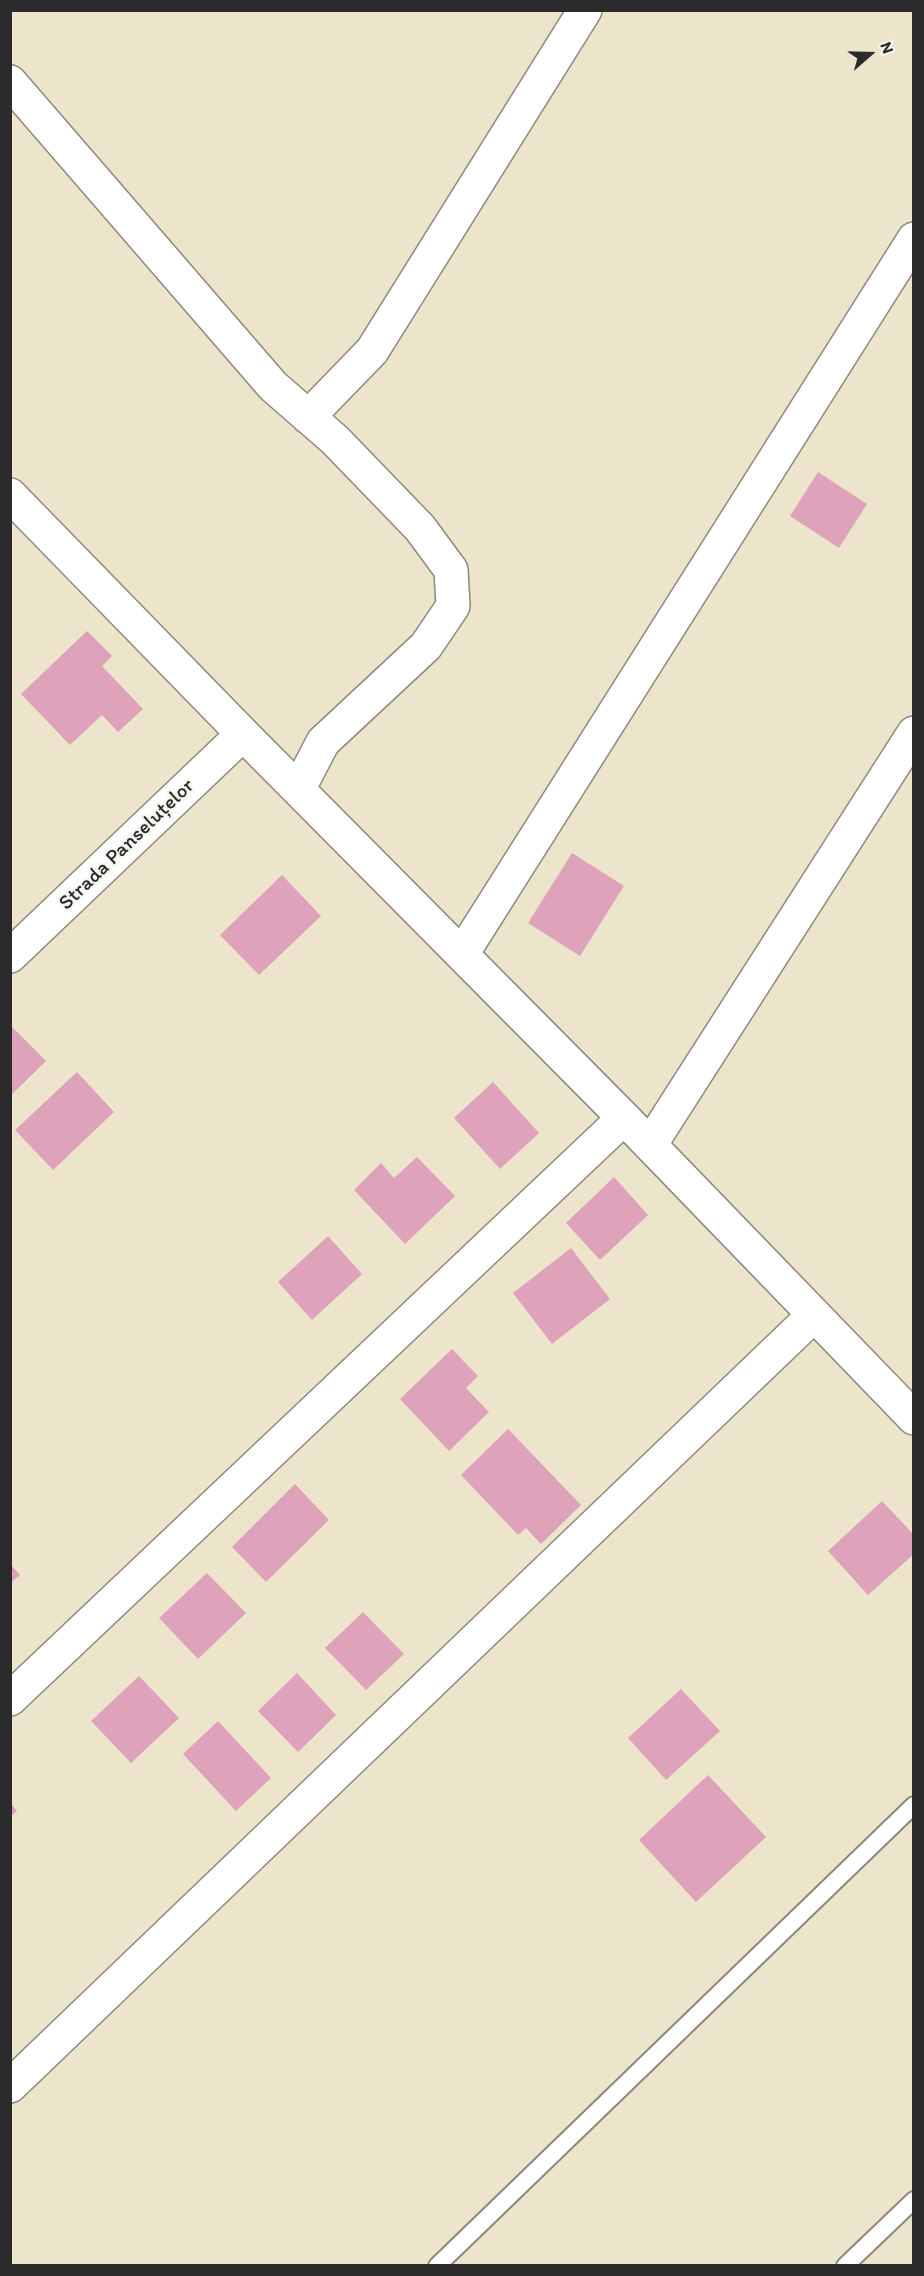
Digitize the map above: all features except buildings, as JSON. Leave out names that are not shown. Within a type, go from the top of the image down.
[{"type":"street","points":[[308,417],[372,351],[585,10]]},
{"type":"street","points":[[10,82],[273,386],[335,440],[420,528],[451,570],[453,606],[426,646],[323,742],[299,788]]},
{"type":"street","points":[[462,954],[914,239]]},
{"type":"street","points":[[10,495],[243,734],[624,1118],[814,1315],[911,1409]]},
{"type":"street","points":[[650,1145],[914,733]]},
{"type":"street","name":"Strada Panseluțelor","points":[[10,956],[243,734]]},
{"type":"street","points":[[10,1699],[624,1118]]},
{"type":"street","points":[[10,2086],[814,1315]]},
{"type":"lane","points":[[437,2265],[914,1805]]},
{"type":"lane","points":[[845,2265],[914,2200]]}]
